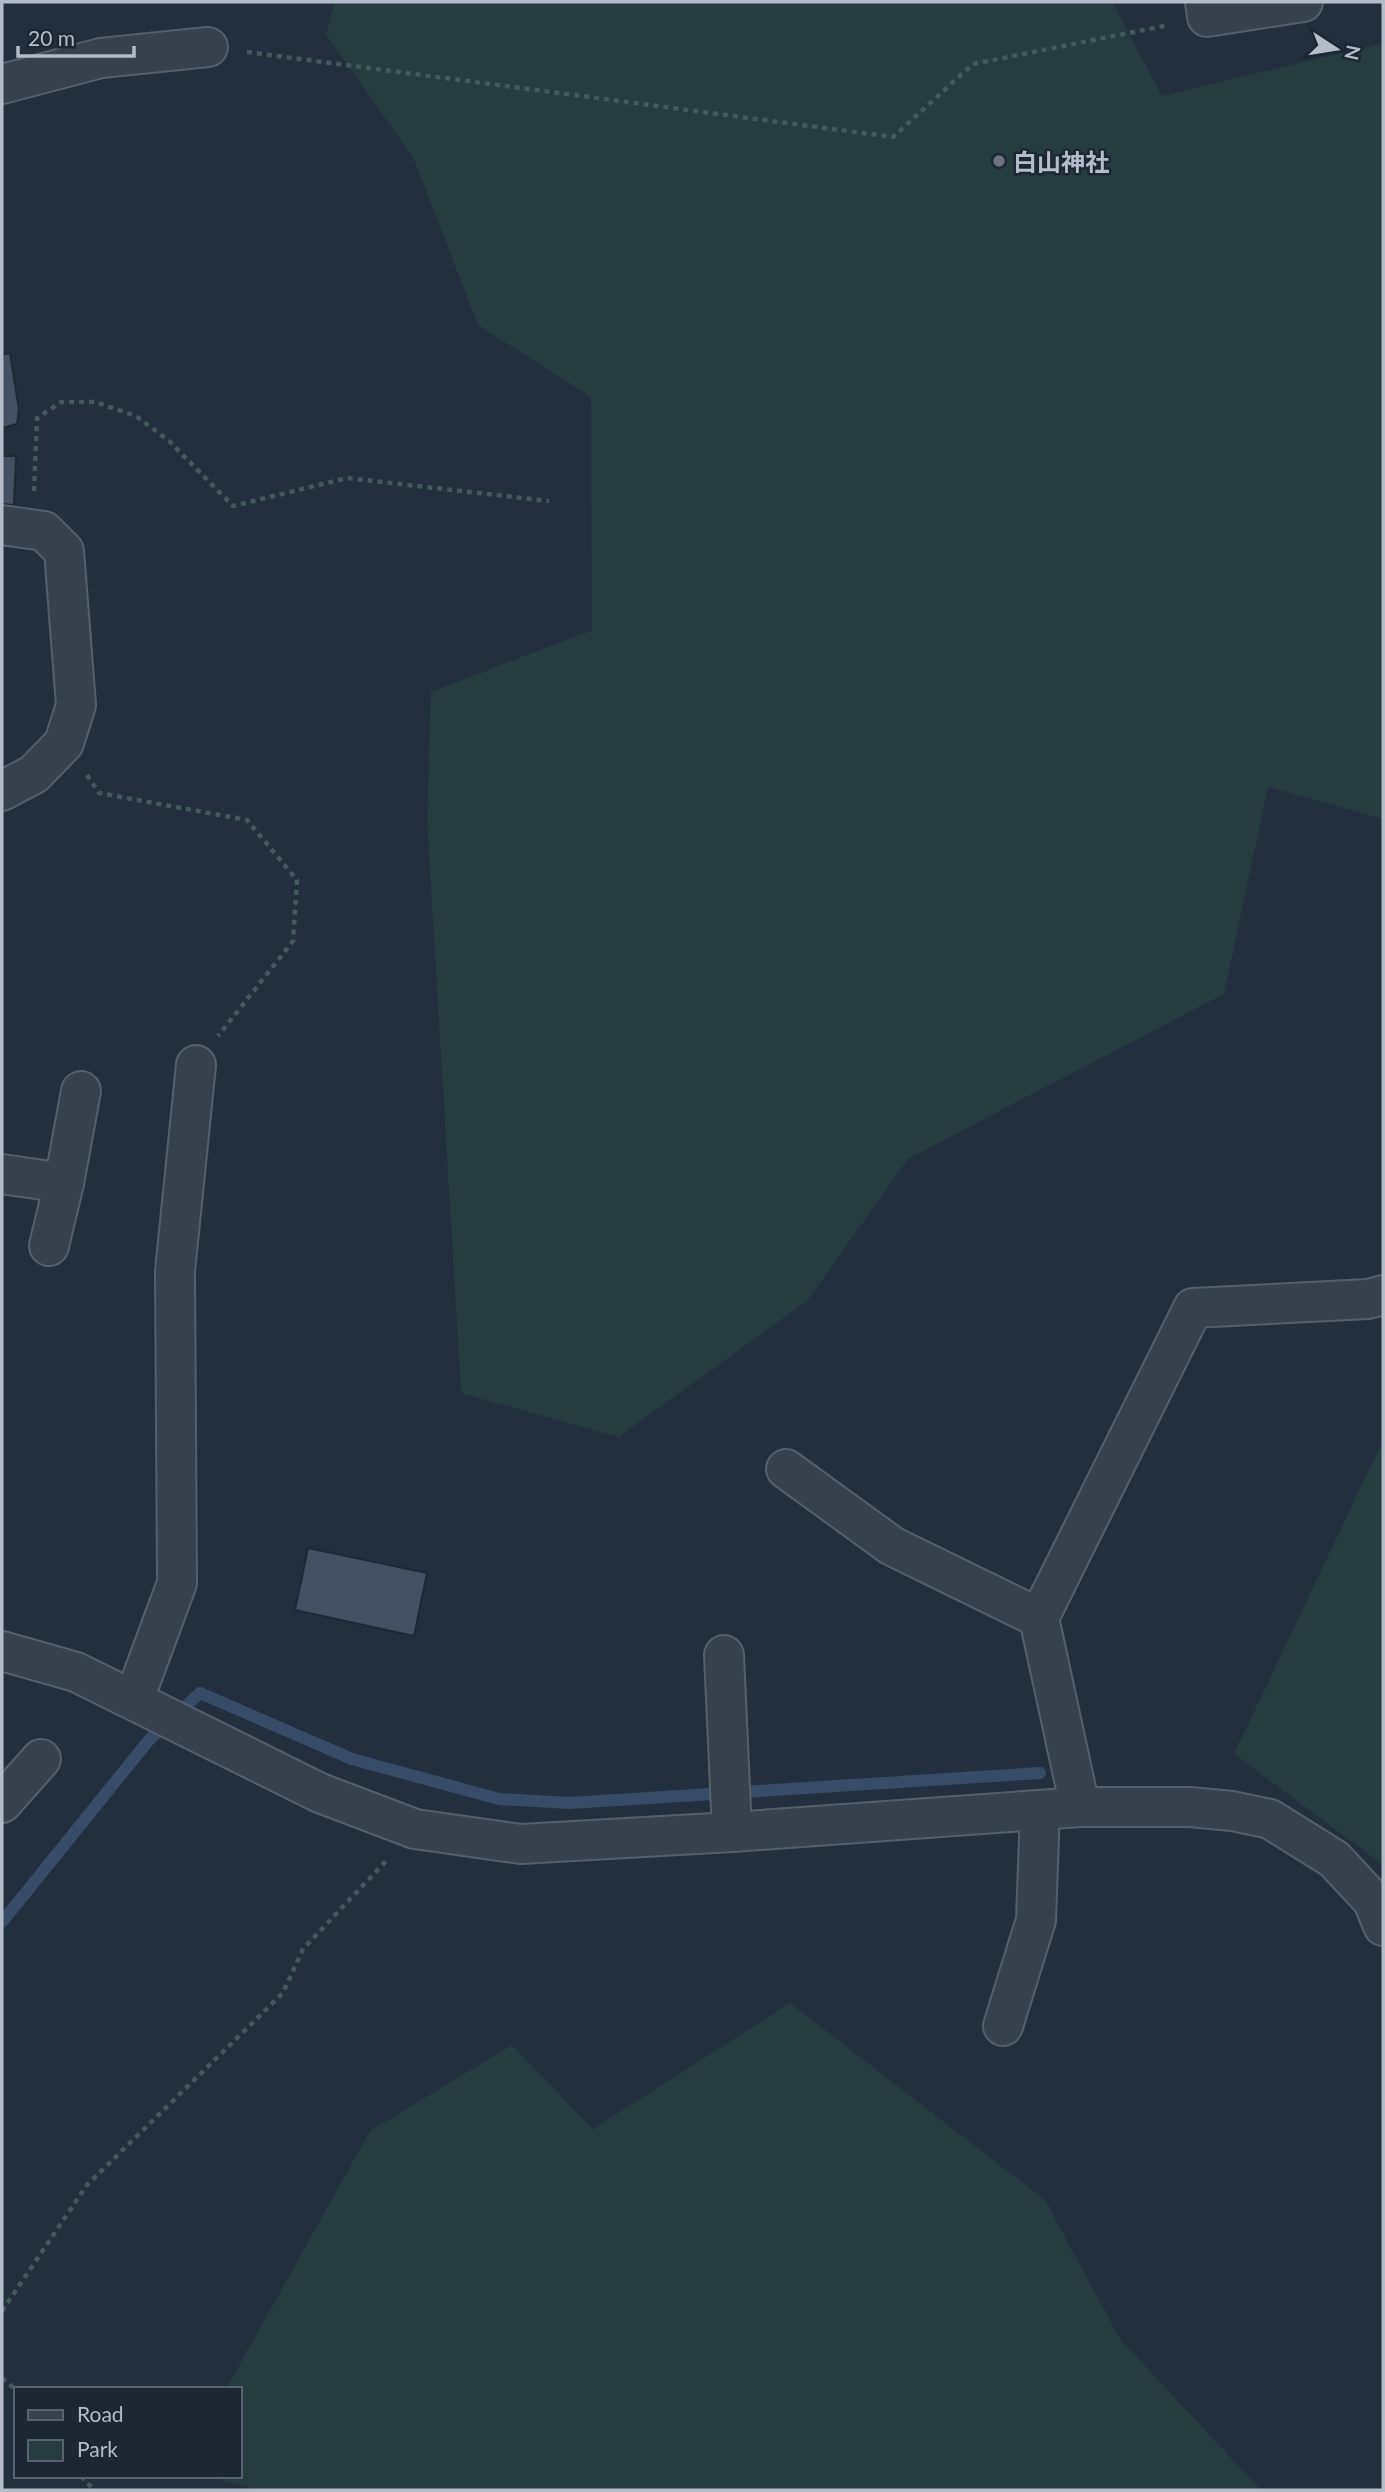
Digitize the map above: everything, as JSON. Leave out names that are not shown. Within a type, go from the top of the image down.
[{"type":"street","points":[[1206,9],[1303,2]]},
{"type":"street","points":[[2,84],[101,58],[208,47]]},
{"type":"street","points":[[2,791],[34,774],[64,743],[76,705],[64,551],[44,531],[17,528]]},
{"type":"street","points":[[141,1703],[177,1583],[175,1271],[196,1065]]},
{"type":"street","points":[[49,1246],[81,1091]]},
{"type":"street","points":[[2,1174],[64,1183]]},
{"type":"street","points":[[1080,1807],[1039,1618],[1193,1308],[1383,1295]]},
{"type":"street","points":[[786,1469],[892,1546],[1039,1618]]},
{"type":"street","points":[[2,1651],[76,1672],[320,1793],[415,1829],[521,1844],[731,1805],[1040,1811],[1080,1807],[1190,1807],[1232,1811],[1270,1819],[1334,1859],[1373,1901],[1383,1926]]},
{"type":"street","points":[[724,1655],[731,1805]]},
{"type":"street","points":[[2,1803],[41,1759]]},
{"type":"street","points":[[1003,2026],[1036,1920],[1040,1811]]},
{"type":"path","points":[[208,47],[893,137],[973,64],[1206,9]]},
{"type":"path","points":[[17,528],[37,418],[61,402],[95,402],[136,416],[169,441],[233,506],[347,478],[549,501]]},
{"type":"path","points":[[64,743],[99,793],[247,820],[297,880],[293,941],[196,1065]]},
{"type":"path","points":[[2,2311],[87,2185],[283,1993],[303,1949],[415,1829]]},
{"type":"green space","points":[[335,2],[1112,2],[1162,96],[1383,43],[1383,819],[1268,787],[1224,994],[908,1159],[807,1301],[618,1437],[461,1393],[427,819],[431,692],[592,630],[591,397],[478,325],[414,159],[326,34]]},
{"type":"green space","points":[[1383,1440],[1383,1865],[1234,1754]]},
{"type":"green space","points":[[790,2003],[1045,2200],[1120,2339],[1261,2490],[259,2490],[214,2478],[242,2478],[242,2387],[227,2387],[370,2131],[512,2045],[593,2129]]},
{"type":"building","points":[[10,353],[19,410],[17,424],[2,428],[2,355]]},
{"type":"building","points":[[2,456],[16,456],[14,505],[2,504]]},
{"type":"building","points":[[308,1548],[427,1573],[414,1636],[295,1610]]},
{"type":"waterway","points":[[2,1922],[149,1740],[200,1693],[352,1759],[499,1799],[570,1803],[1040,1773]]},
{"type":"place","name":"白山神社","points":[[999,161]]}]
